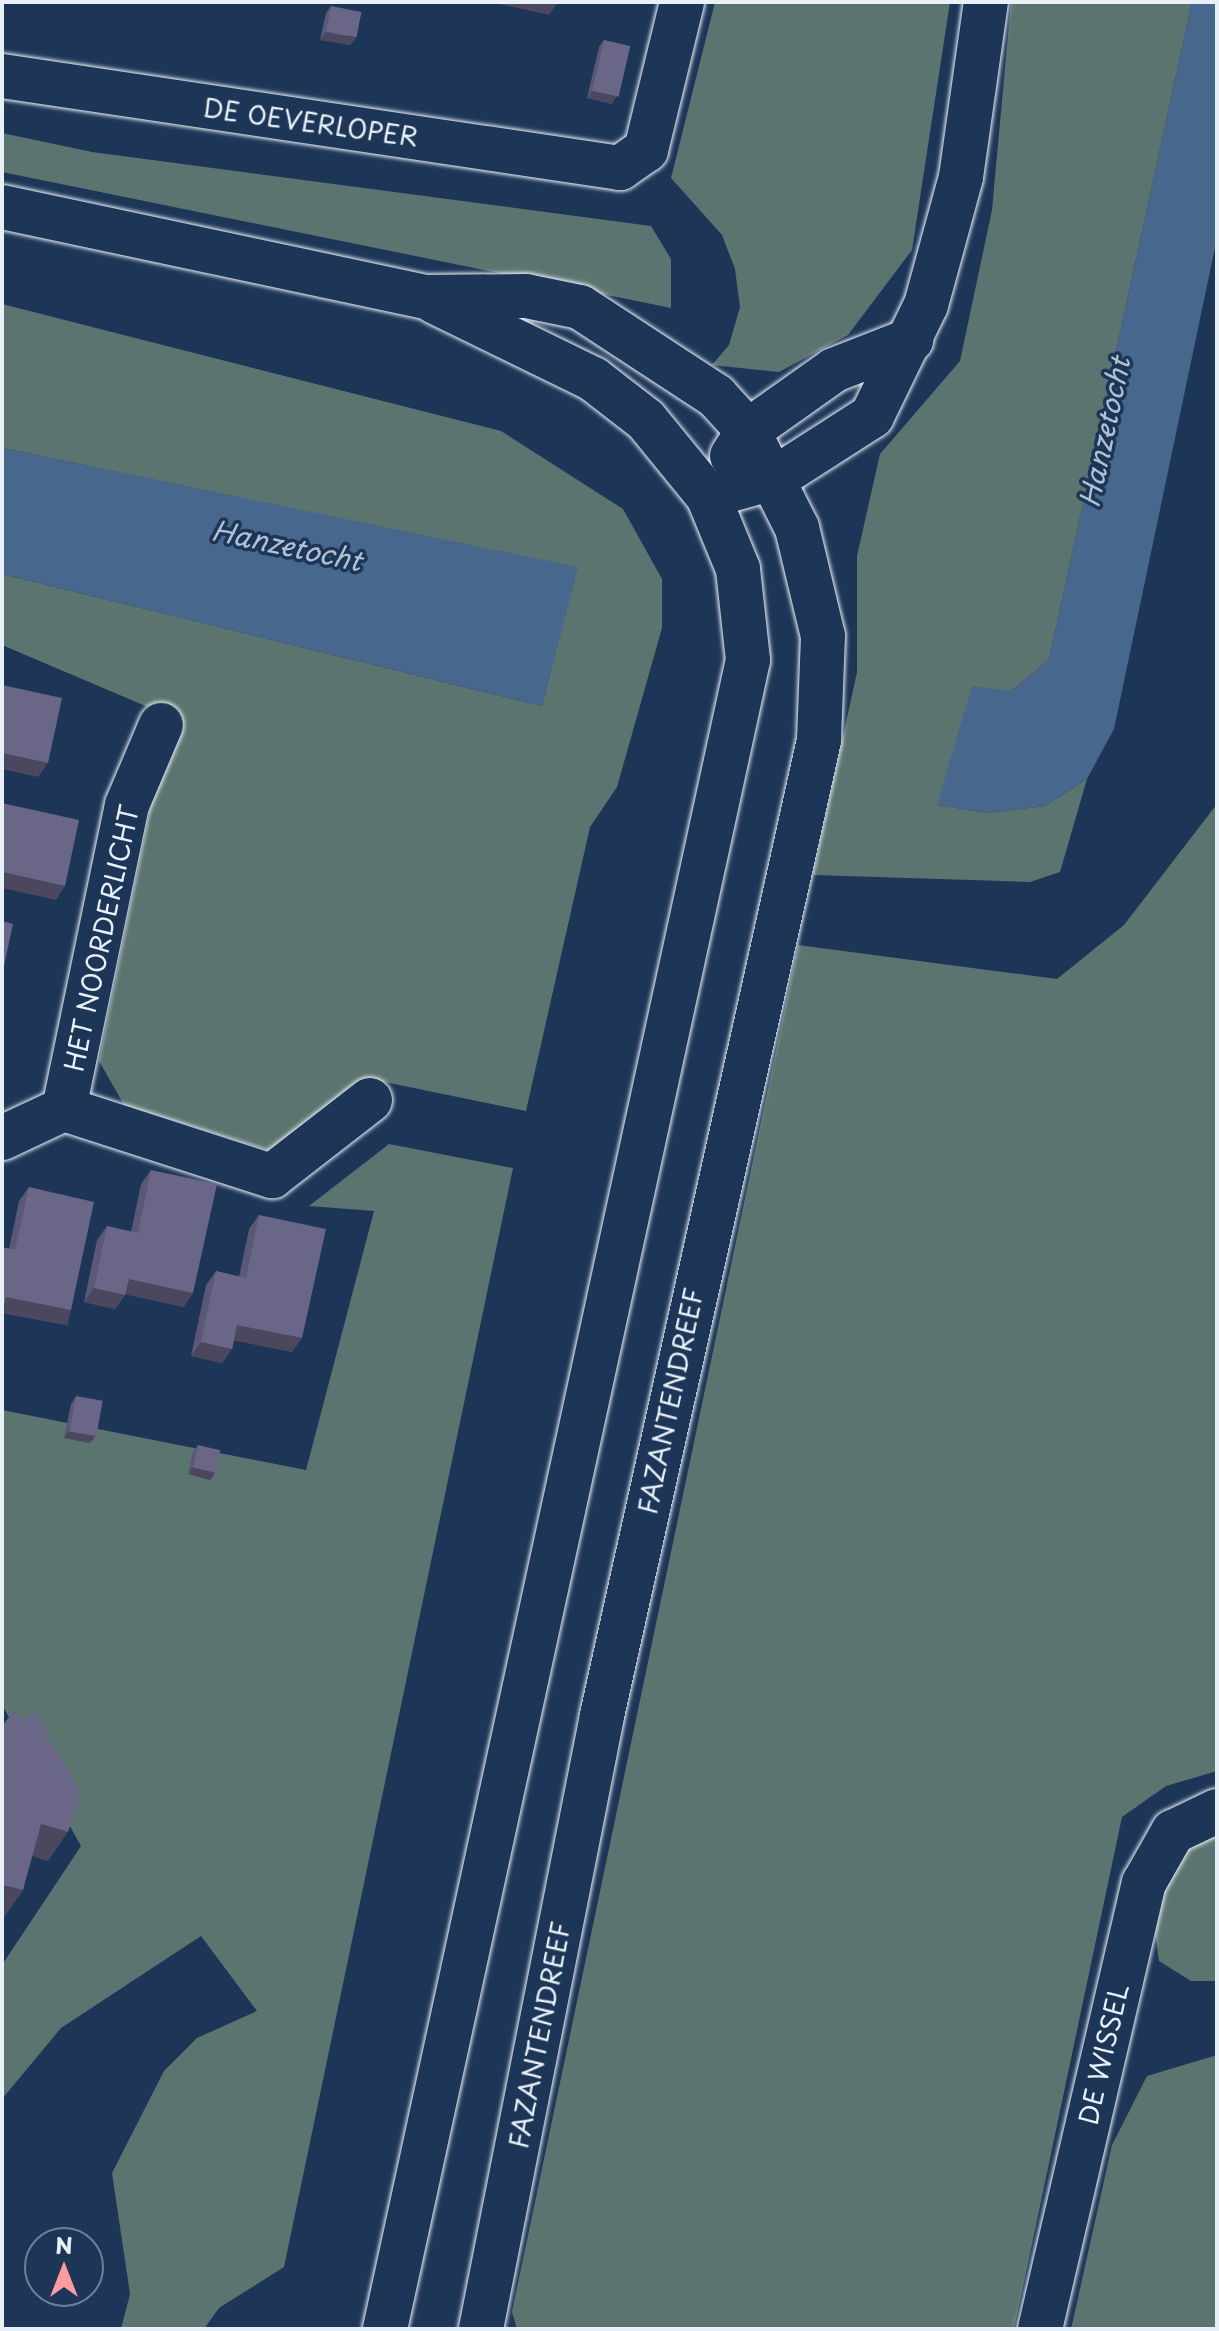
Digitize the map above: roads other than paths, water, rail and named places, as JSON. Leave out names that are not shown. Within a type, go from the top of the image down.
[{"type":"main road","name":"DE OEVERLOPER","points":[[2,76],[620,168],[646,150],[682,2]]},
{"type":"main road","points":[[708,496],[777,477],[872,416],[911,340],[961,177],[986,2]]},
{"type":"main road","points":[[2,207],[426,297],[526,296],[580,307],[716,396],[748,431],[777,477]]},
{"type":"main road","points":[[385,2329],[748,660],[738,569],[708,496],[646,420],[593,379],[426,297]]},
{"type":"main road","points":[[708,496],[748,431],[834,370],[911,340]]},
{"type":"main road","name":"FAZANTENDREEF","points":[[481,2329],[602,1716],[819,740],[823,636],[777,477]]},
{"type":"main road","name":"HET NOORDERLICHT","points":[[64,1109],[127,805],[161,725]]},
{"type":"main road","name":"HET NOORDERLICHT","points":[[2,1138],[64,1109],[272,1176],[370,1100]]},
{"type":"main road","name":"DE WISSEL","points":[[1040,2329],[1144,1883],[1173,1832],[1217,1811]]},
{"type":"water","name":"Hanzetocht","points":[[1192,2],[1217,2],[1217,238],[1114,729],[1087,779],[1045,806],[987,813],[937,805],[972,686],[1011,691],[1049,660]]},
{"type":"water","name":"Hanzetocht","points":[[2,448],[578,567],[542,706],[2,574]]}]
